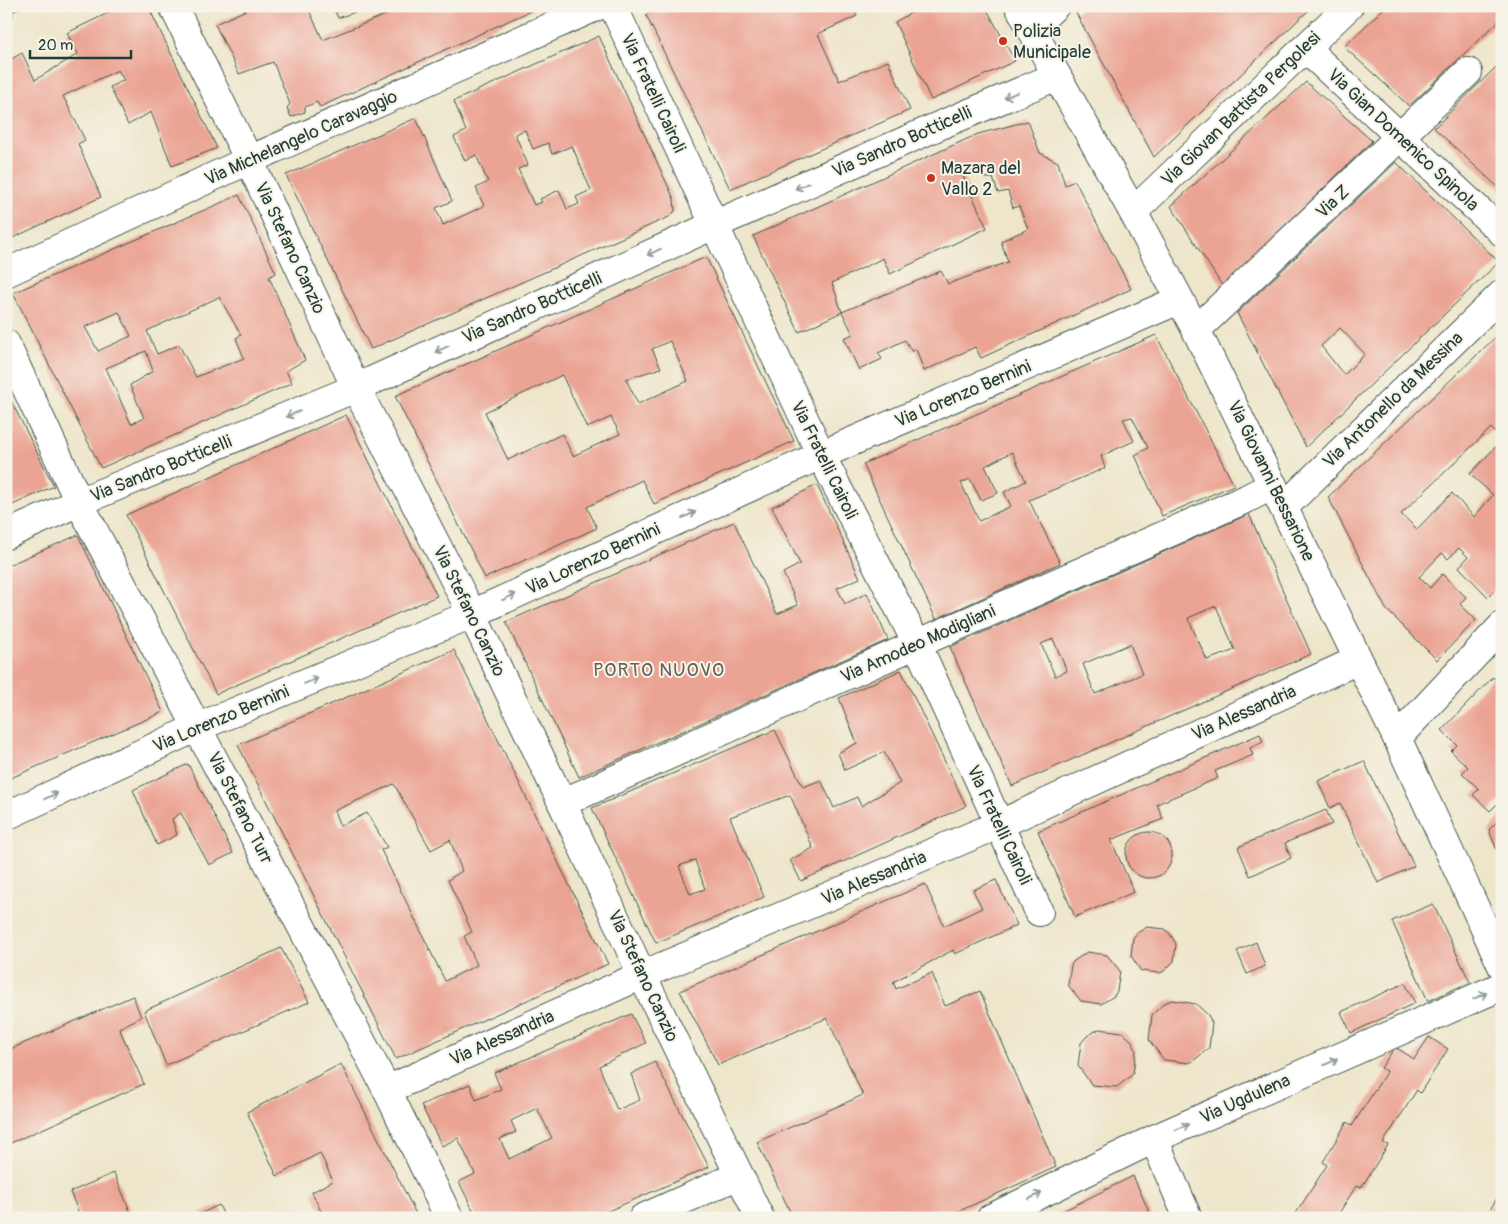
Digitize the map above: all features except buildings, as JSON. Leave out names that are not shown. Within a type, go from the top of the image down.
[{"type":"street","name":"Via Stefano Canzio","points":[[173,6],[249,160],[356,388],[472,614],[642,975],[760,1218]]},
{"type":"street","name":"Via Michelangelo Caravaggio","points":[[6,273],[249,160],[598,6]]},
{"type":"street","name":"Via Fratelli Cairoli","points":[[613,6],[821,455],[916,644],[1039,912]]},
{"type":"street","points":[[1025,18],[1055,6]]},
{"type":"street","name":"Via Giovan Battista Pergolesi","points":[[1133,212],[1349,6]]},
{"type":"street","name":"Via Giovanni Bessarione","points":[[1025,18],[1196,330],[1397,738],[1502,966]]},
{"type":"street","name":"Via Gian Domenico Spinola","points":[[1304,48],[1502,232]]},
{"type":"street","name":"Via Z","points":[[1196,330],[1468,72]]},
{"type":"street","name":"Via Sandro Botticelli","points":[[6,535],[79,502],[356,388],[714,225],[1057,76]]},
{"type":"street","name":"Via Antonello da Messina","points":[[1279,496],[1502,294]]},
{"type":"street","name":"Via Lorenzo Bernini","points":[[6,816],[198,728],[472,614],[821,455],[1179,300]]},
{"type":"street","name":"Via Stefano Turr","points":[[6,344],[79,502],[387,1090],[449,1218]]},
{"type":"street","name":"Via Amodeo Modigliani","points":[[562,804],[916,644],[1246,499],[1279,496]]},
{"type":"street","points":[[1397,738],[1502,626]]},
{"type":"street","name":"Via Alessandria","points":[[387,1090],[642,975],[998,825],[1358,660]]},
{"type":"street","name":"Via Ugdulena","points":[[991,1218],[1154,1139],[1502,986]]},
{"type":"street","points":[[1154,1139],[1188,1218]]},
{"type":"street","points":[[643,1218],[739,1175]]},
{"type":"place","name":"Polizia Municipale","points":[[1003,41]]},
{"type":"place","name":"Mazara del Vallo 2","points":[[931,178]]},
{"type":"district","name":"PORTO NUOVO","points":[[659,670]]}]
